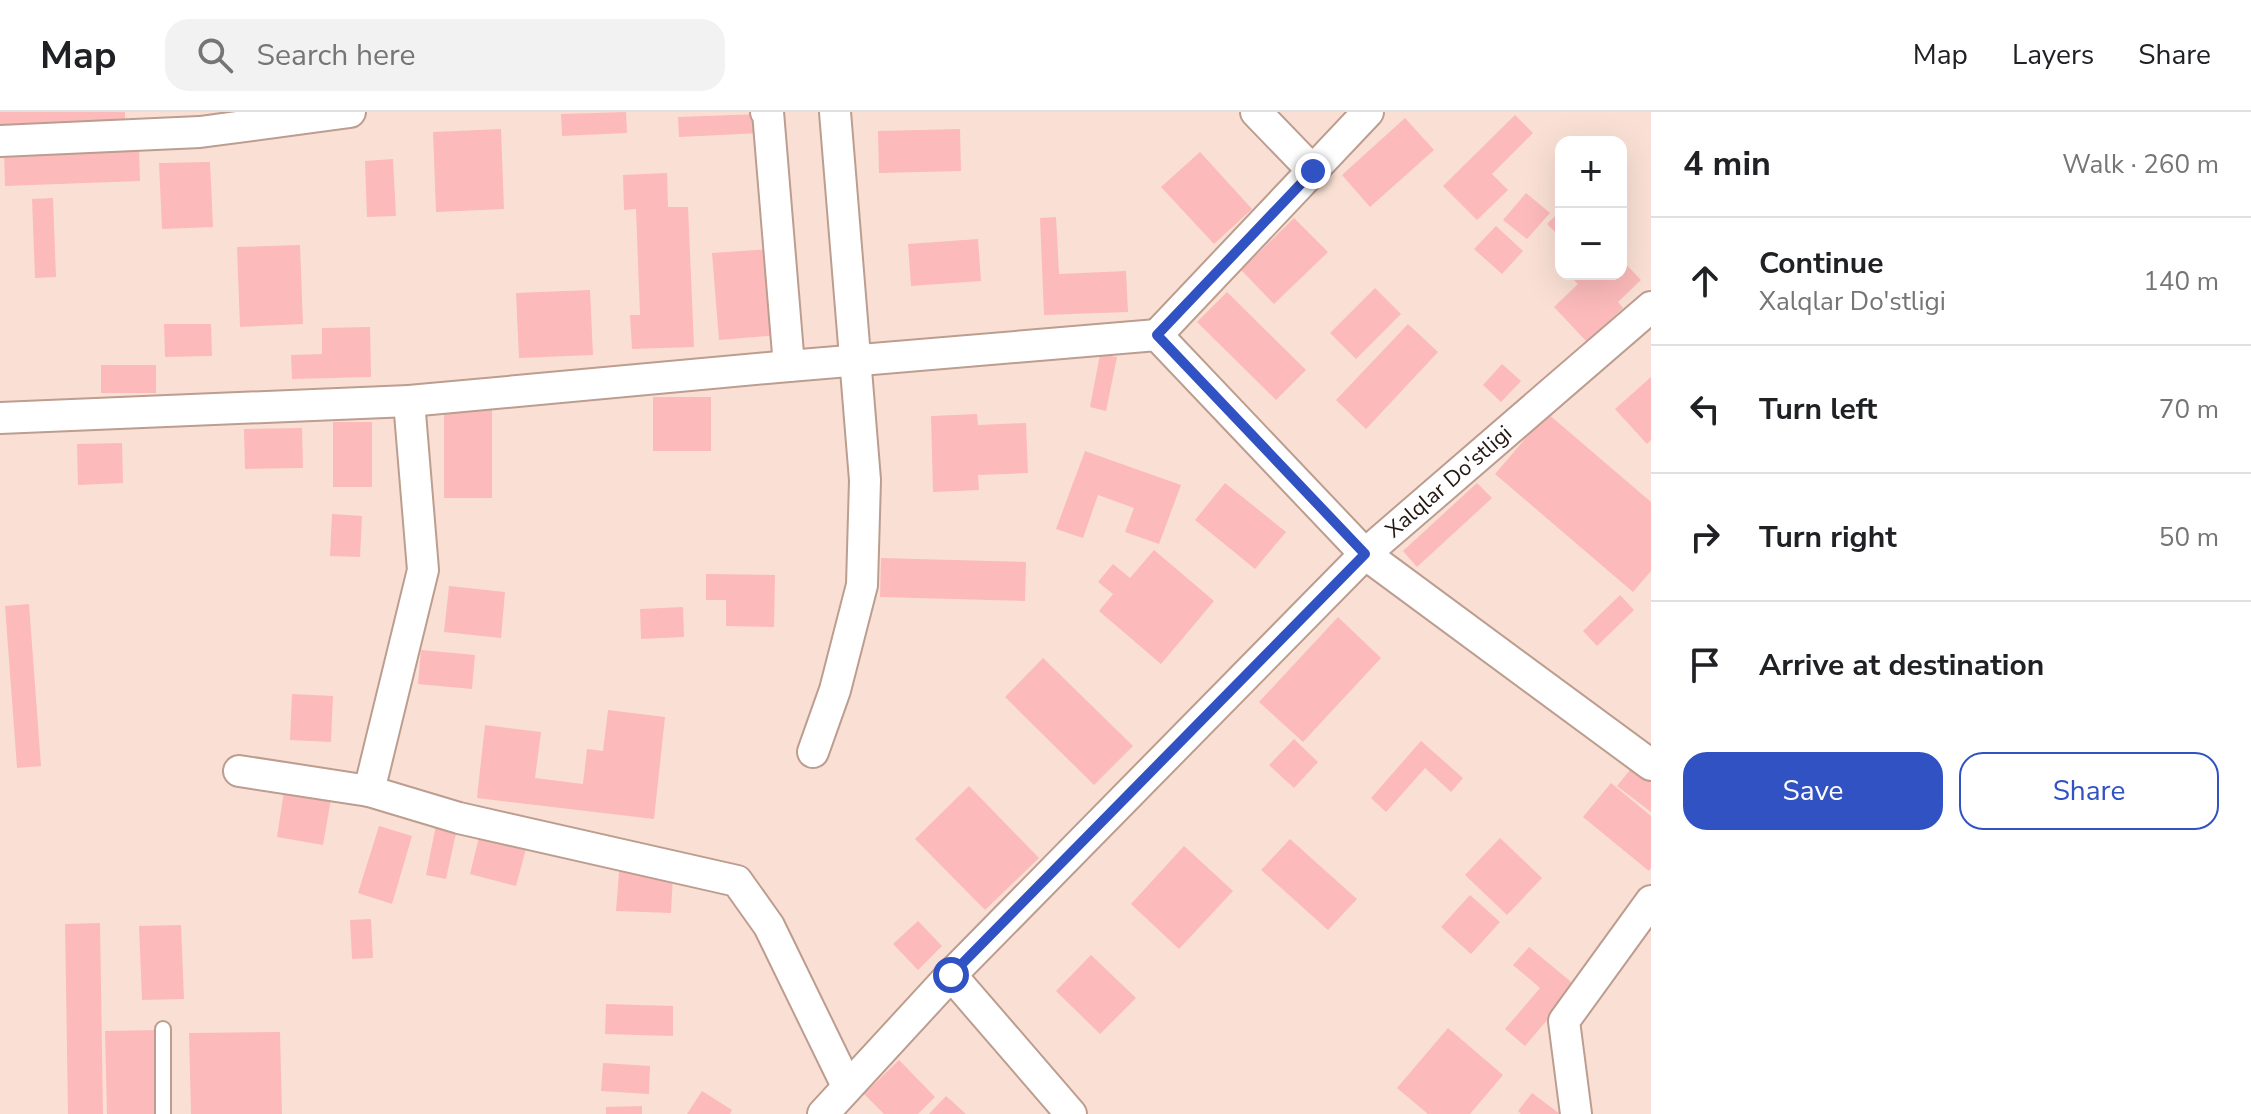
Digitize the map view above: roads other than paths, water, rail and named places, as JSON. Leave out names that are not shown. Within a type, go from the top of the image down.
[{"type":"street","points":[[0,141],[200,132],[350,112]]},
{"type":"street","points":[[766,112],[789,366]]},
{"type":"street","points":[[813,752],[835,690],[862,585],[865,480],[835,112]]},
{"type":"street","points":[[1256,112],[1313,171]]},
{"type":"street","points":[[0,418],[409,401],[1157,335],[1368,112]]},
{"type":"street","name":"Xalqlar Do'stligi","points":[[823,1114],[951,975],[1365,554],[1651,307]]},
{"type":"street","points":[[1157,335],[1365,554],[1651,765]]},
{"type":"street","points":[[369,791],[423,570],[409,401]]},
{"type":"street","points":[[239,771],[369,791],[459,818],[737,881],[769,926],[847,1086]]},
{"type":"street","points":[[1576,1114],[1564,1021],[1651,901]]},
{"type":"street","points":[[951,975],[1071,1114]]},
{"type":"lane","points":[[163,1029],[163,1114]]}]
